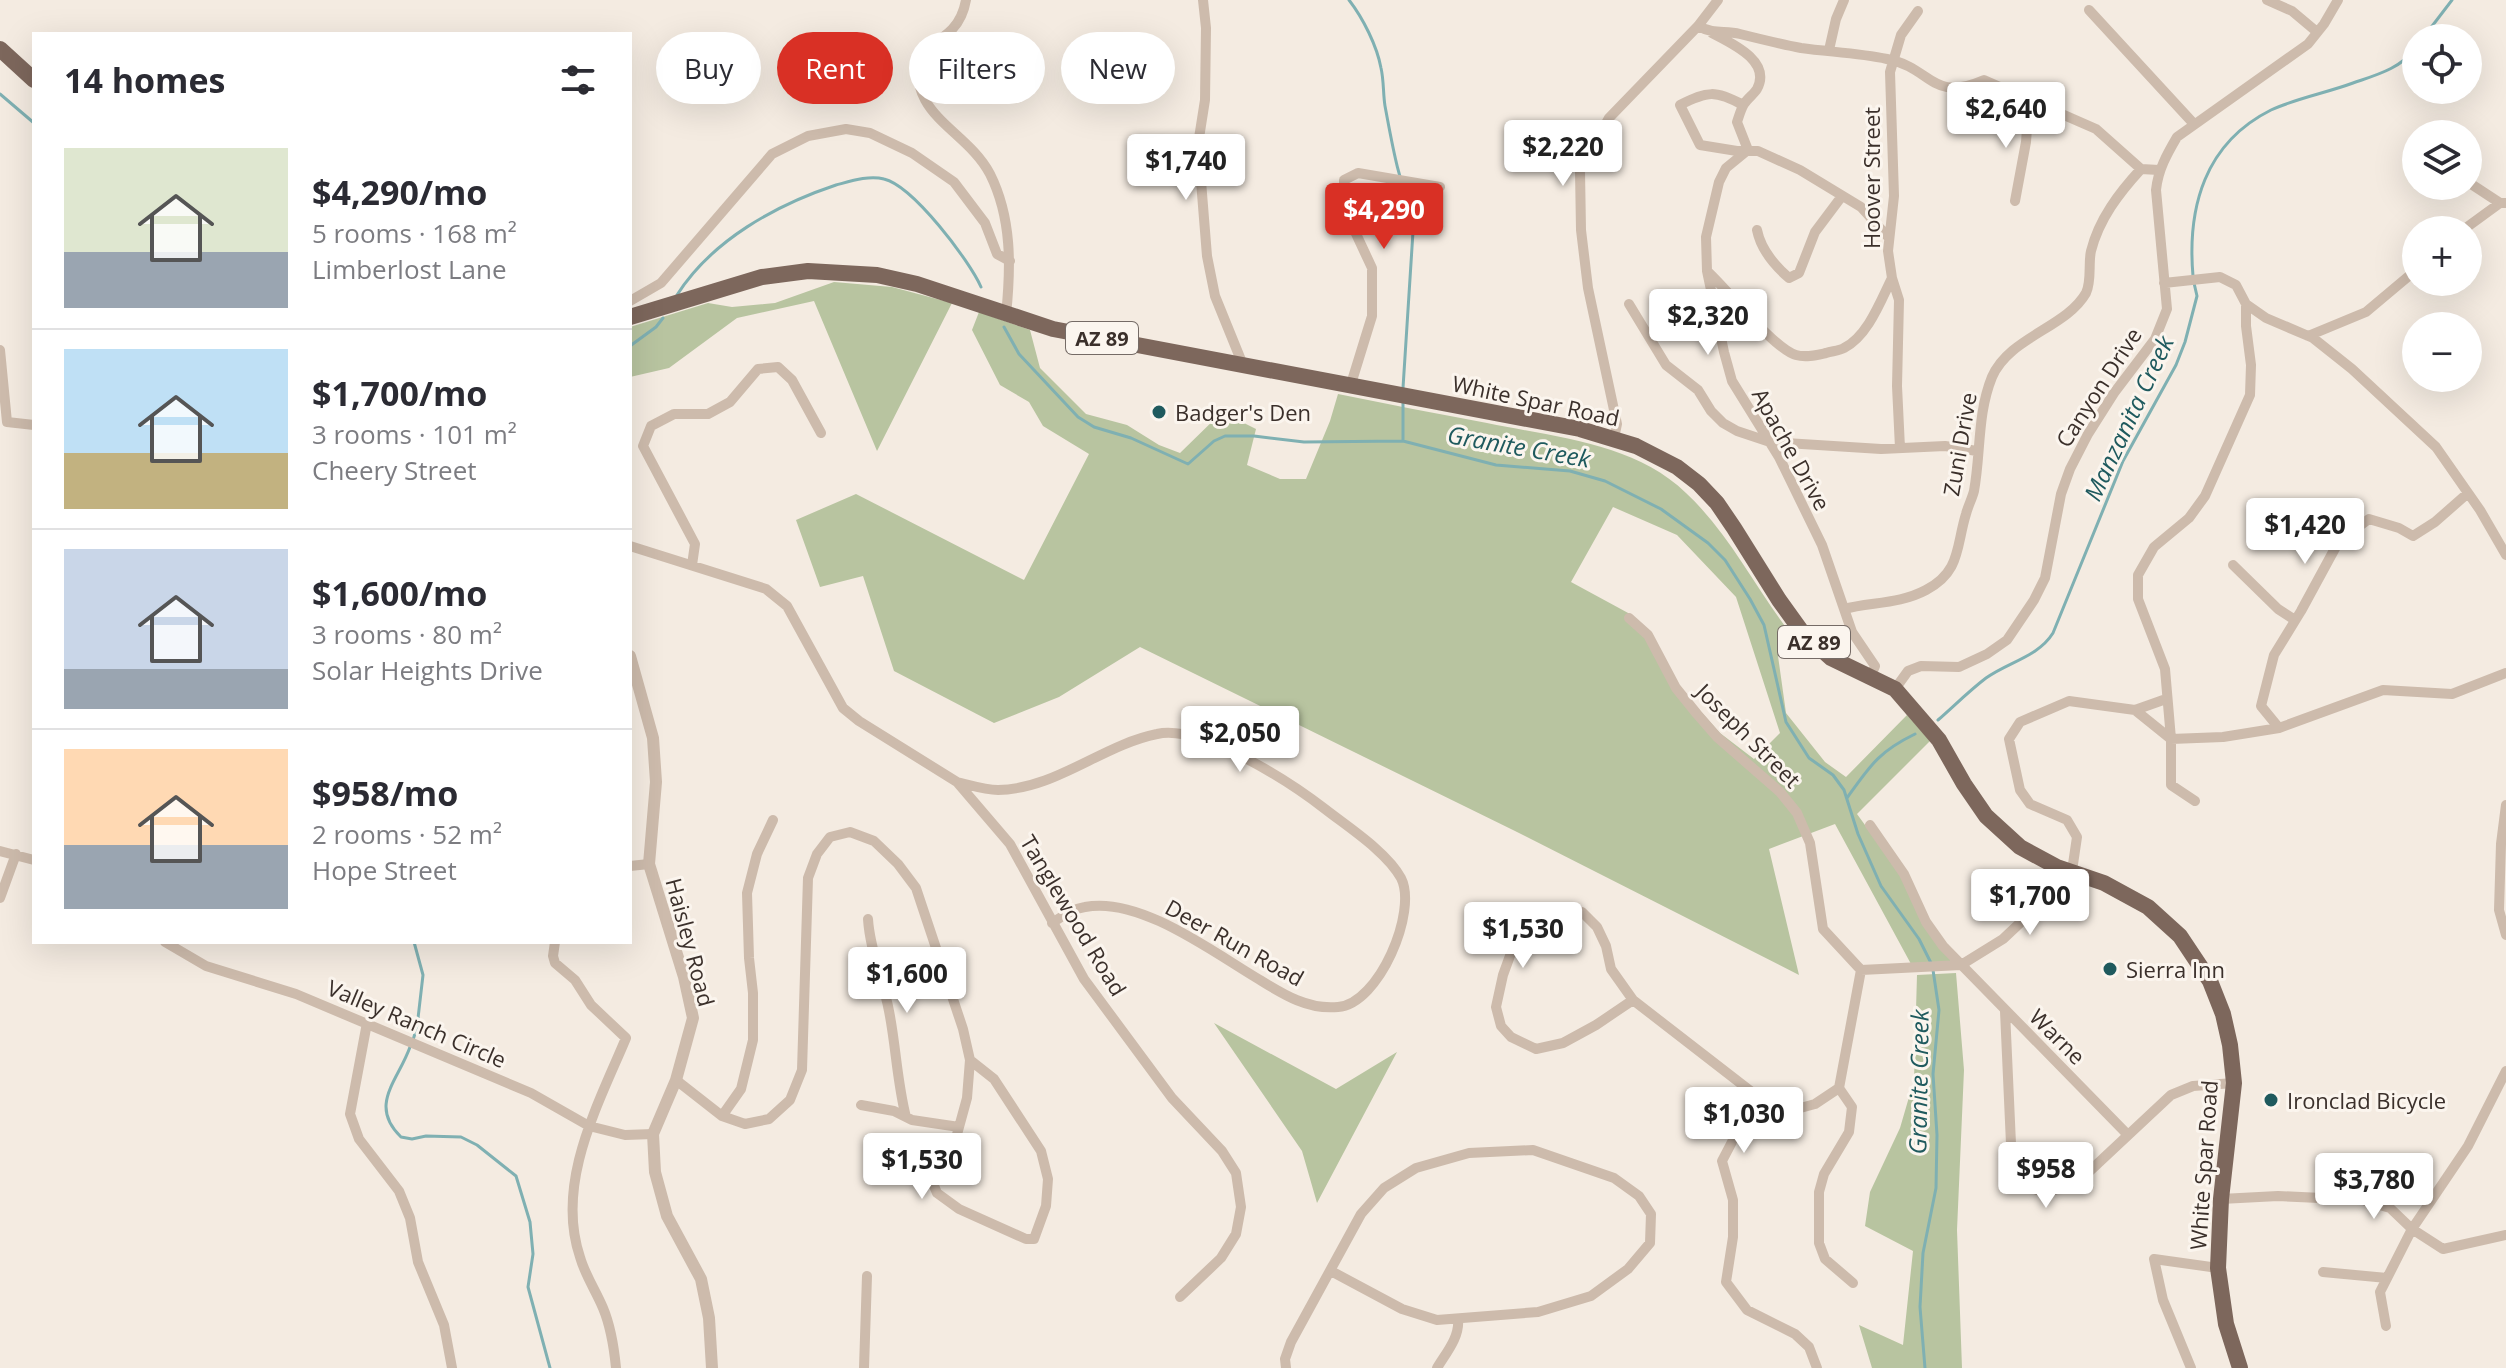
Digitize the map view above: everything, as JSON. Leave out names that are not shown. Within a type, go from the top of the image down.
[{"type":"main road","points":[[0,49],[32,78]]},
{"type":"main road","name":"White Spar Road","points":[[632,316],[762,277],[808,271],[877,275],[917,284],[1053,329],[1580,429],[1614,438],[1657,456],[1699,484],[1726,515],[1802,632],[1831,658],[1895,689],[1939,740],[1986,816],[2020,847],[2065,869],[2104,883],[2148,907],[2180,936],[2210,981],[2223,1014],[2234,1083],[2221,1199],[2218,1268],[2226,1324],[2240,1368]]},
{"type":"street","points":[[966,0],[964,11],[951,32],[921,52],[916,72],[923,97],[989,172],[1001,202],[1010,261],[1006,315]]},
{"type":"street","points":[[1203,0],[1206,28],[1205,100],[1196,157],[1207,256],[1215,296],[1243,365]]},
{"type":"street","points":[[1614,438],[1617,424],[1588,288],[1581,230],[1580,171],[1609,118],[1698,26],[1718,0]]},
{"type":"street","points":[[1829,50],[1844,0]]},
{"type":"street","points":[[2267,0],[2292,11],[2317,32]]},
{"type":"street","name":"Canyon Drive","points":[[1895,689],[1908,671],[1921,666],[1959,667],[1987,654],[2007,640],[2017,626],[2045,578],[2061,494],[2070,469],[2114,393],[2155,339],[2167,309],[2156,190],[2159,170],[2177,137],[2308,44],[2338,0]]},
{"type":"street","points":[[2089,10],[2194,124]]},
{"type":"street","name":"Hoover Street","points":[[1900,448],[1897,386],[1899,300],[1892,278],[1889,238],[1894,196],[1892,60],[1901,35],[1918,11]]},
{"type":"street","points":[[1698,26],[1735,44],[1754,61],[1759,74],[1759,87],[1743,105],[1737,122],[1748,150]]},
{"type":"street","points":[[1712,33],[1736,32],[1803,48],[1892,60],[1908,65],[1948,89],[1966,88],[1984,80],[2096,129],[2141,169],[2159,170]]},
{"type":"street","points":[[1743,105],[1712,93],[1680,105],[1700,145],[1758,151],[1800,170],[1869,214],[1889,238]]},
{"type":"street","points":[[2015,201],[2026,142],[2029,101]]},
{"type":"street","points":[[632,300],[661,283],[772,154],[808,136],[846,129],[870,133],[912,153],[954,182],[985,223],[997,254],[1010,261]]},
{"type":"street","name":"Apache Drive","points":[[1748,150],[1726,168],[1719,182],[1706,237],[1707,271],[1732,381],[1770,442],[1822,545],[1852,632],[1875,666],[1870,678]]},
{"type":"street","name":"Zuni Drive","points":[[1844,609],[1885,604],[1915,595],[1928,590],[1948,574],[1960,549],[1965,515],[1973,492],[1984,407],[1993,375],[2011,353],[2065,314],[2085,294],[2089,283],[2091,251],[2099,230],[2115,198],[2141,169]]},
{"type":"street","points":[[1351,384],[1372,316],[1372,268],[1344,208],[1344,180],[1358,173],[1440,187]]},
{"type":"street","points":[[2482,190],[2503,203],[2482,217]]},
{"type":"street","points":[[1757,230],[1760,243],[1777,268],[1789,278],[1799,273],[1815,232],[1842,196]]},
{"type":"street","points":[[1707,271],[1727,289],[1741,308],[1794,355],[1814,356],[1845,348],[1859,336],[1892,278]]},
{"type":"street","points":[[2164,283],[2220,277],[2236,285],[2246,304],[2251,365],[2250,395],[2205,496],[2180,527],[2154,547],[2138,575],[2138,599],[2165,669],[2171,785],[2195,801]]},
{"type":"street","points":[[2308,336],[2366,312],[2402,282]]},
{"type":"street","points":[[1629,304],[1666,365],[1698,390],[1723,423],[1737,431],[1770,442],[1900,448],[1945,446],[1977,451]]},
{"type":"street","points":[[2246,304],[2266,318],[2308,336],[2352,369],[2408,419],[2436,447],[2506,555]]},
{"type":"street","points":[[0,350],[7,422],[32,425]]},
{"type":"street","points":[[692,565],[695,544],[643,446],[651,426],[674,414],[708,414],[730,402],[758,369],[778,367],[792,380],[821,433]]},
{"type":"street","points":[[2279,728],[2261,706],[2274,655],[2339,541],[2369,519],[2399,528],[2413,536],[2435,522],[2468,493]]},
{"type":"street","name":"Tanglewood Road","points":[[632,547],[766,589],[787,606],[843,708],[957,782],[1010,844],[1084,979],[1172,1098],[1222,1151],[1236,1173],[1241,1207],[1236,1234],[1221,1258],[1180,1297]]},
{"type":"street","points":[[2233,565],[2278,609],[2295,620]]},
{"type":"street","name":"Joseph Street","points":[[1629,618],[1648,635],[1676,688],[1697,714],[1717,737],[1780,792],[1797,813],[1810,843],[1823,929],[1861,970]]},
{"type":"street","name":"Haisley Road","points":[[632,663],[653,738],[656,782],[649,864],[684,977],[693,1018],[676,1080],[653,1134],[655,1172],[667,1216],[701,1279],[709,1318],[712,1368]]},
{"type":"street","points":[[2135,710],[2171,739],[2223,737],[2279,728],[2383,690],[2452,694],[2506,673]]},
{"type":"street","points":[[1853,1283],[1825,1259],[1819,1243],[1822,1183],[1849,1132],[1852,1107],[1839,1088],[1861,970],[1961,965],[2003,939],[2065,869],[2077,837],[2067,820],[2030,804],[2020,790],[2009,739],[2020,722],[2069,701],[2135,710],[2166,699]]},
{"type":"street","name":"Deer Run Road","points":[[957,782],[996,790],[1033,786],[1124,745],[1160,733],[1193,737],[1253,761],[1322,807],[1386,859],[1402,879],[1407,905],[1387,965],[1354,1001],[1342,1008],[1319,1007],[1292,999],[1179,932],[1124,908],[1087,906],[1070,911],[1052,923]]},
{"type":"street","points":[[2506,805],[2499,910],[2506,935]]},
{"type":"street","points":[[722,1116],[741,1089],[753,1040],[747,893],[757,854],[773,820]]},
{"type":"street","name":"Warne","points":[[1870,825],[1904,874],[1926,922],[1943,946],[2127,1134]]},
{"type":"street","points":[[676,1080],[722,1116],[745,1124],[769,1119],[790,1100],[802,1070],[808,878],[817,854],[830,837],[850,832],[874,841],[898,864],[916,888],[963,1029],[970,1060],[967,1098],[953,1149],[932,1181],[937,1193],[959,1209],[1026,1239],[1034,1239],[1046,1206],[1048,1179],[1041,1151],[994,1079],[970,1060]]},
{"type":"street","points":[[0,851],[32,859]]},
{"type":"street","points":[[0,898],[16,854]]},
{"type":"street","points":[[632,866],[649,864]]},
{"type":"street","points":[[1633,1000],[1563,1043],[1536,1049],[1511,1037],[1501,1026],[1496,1007],[1503,975],[1519,931],[1535,915],[1548,908],[1563,907],[1582,912],[1597,927],[1606,946],[1611,969],[1633,1000],[1775,1110]]},
{"type":"street","points":[[868,919],[869,942],[889,1008],[900,1095],[906,1117]]},
{"type":"street","name":"Valley Ranch Circle","points":[[168,944],[206,966],[296,994],[531,1093],[589,1126],[625,1135],[653,1134]]},
{"type":"street","points":[[555,944],[555,963],[575,980],[591,1005],[626,1038],[589,1126],[574,1187],[573,1229],[580,1258],[604,1311],[613,1341],[616,1368]]},
{"type":"street","points":[[2005,1011],[2012,1166],[2022,1184],[2045,1193],[2078,1182],[2171,1095],[2193,1086],[2234,1083]]},
{"type":"street","points":[[367,1023],[350,1114],[359,1139],[399,1191],[410,1218],[418,1262],[444,1325],[452,1368]]},
{"type":"street","points":[[2386,1326],[2380,1292],[2412,1229],[2468,1146],[2506,1071]]},
{"type":"street","points":[[1817,1368],[1809,1347],[1802,1340],[1747,1310],[1726,1282],[1733,1237],[1733,1200],[1722,1161],[1733,1140],[1775,1110],[1793,1110],[1815,1104],[1839,1088]]},
{"type":"street","points":[[861,1105],[959,1127]]},
{"type":"street","points":[[1286,1368],[1285,1359],[1291,1342],[1361,1214],[1384,1188],[1416,1168],[1469,1153],[1533,1150],[1614,1178],[1639,1196],[1651,1214],[1650,1243],[1628,1269],[1591,1296],[1538,1312],[1437,1320],[1419,1316],[1331,1271]]},
{"type":"street","points":[[2221,1199],[2278,1196],[2363,1200],[2390,1208],[2412,1229],[2443,1249],[2506,1235]]},
{"type":"street","points":[[2191,1368],[2163,1300],[2154,1259],[2218,1268]]},
{"type":"street","points":[[2323,1272],[2387,1278]]},
{"type":"street","points":[[864,1368],[867,1276]]},
{"type":"street","points":[[1437,1368],[1452,1345],[1459,1327],[1458,1319]]},
{"type":"green space","points":[[834,282],[892,287],[952,303],[877,451],[814,301],[737,318],[669,368],[632,377],[632,326],[708,303],[732,307],[775,303]]},
{"type":"green space","points":[[979,312],[1030,330],[1040,368],[1086,414],[1127,425],[1159,445],[1180,453],[1222,412],[1256,429],[1247,465],[1280,479],[1306,479],[1338,394],[1592,444],[1643,463],[1666,476],[1717,527],[1795,639],[1778,656],[1786,713],[1825,762],[1846,777],[1907,715],[1930,741],[1857,814],[1902,876],[1951,961],[1911,964],[1835,824],[1769,849],[1799,975],[1140,647],[1059,697],[994,723],[894,671],[863,576],[820,587],[796,520],[856,494],[1024,580],[1089,454],[1043,426],[1029,402],[1000,385],[972,330]],"holes":[[[1613,507],[1677,535],[1736,597],[1780,733],[1754,759],[1720,733],[1679,687],[1630,614],[1571,582]]]},
{"type":"green space","points":[[1956,973],[1964,1070],[1957,1230],[1962,1368],[1872,1368],[1859,1325],[1903,1345],[1913,1251],[1865,1226],[1870,1192],[1900,1128],[1914,1080],[1917,975]]},
{"type":"green space","points":[[1214,1023],[1336,1089],[1397,1052],[1317,1203],[1302,1151]]},
{"type":"waterway","points":[[1349,0],[1369,32],[1379,60],[1396,162],[1414,216],[1403,388]]},
{"type":"waterway","name":"Manzanita Creek","points":[[2434,24],[2452,0]]},
{"type":"waterway","name":"Manzanita Creek","points":[[2193,276],[2193,226],[2198,202],[2205,180],[2230,140],[2271,110],[2379,74],[2402,62]]},
{"type":"waterway","name":"Granite Creek","points":[[0,94],[32,121]]},
{"type":"waterway","name":"Granite Creek","points":[[677,295],[708,257],[747,227],[813,193],[872,178],[884,179],[910,195],[953,243],[981,287]]},
{"type":"waterway","name":"Manzanita Creek","points":[[1938,720],[1986,678],[2031,654],[2053,633],[2123,461],[2176,365],[2197,296],[2194,283]]},
{"type":"waterway","name":"Granite Creek","points":[[632,345],[663,318]]},
{"type":"waterway","name":"Granite Creek","points":[[1004,327],[1019,354],[1078,417],[1094,427],[1131,438],[1188,464],[1214,441],[1225,436],[1304,442],[1403,441],[1496,465],[1570,471],[1605,481],[1661,509],[1708,543],[1725,560],[1750,599],[1764,625],[1786,722],[1809,758],[1833,775],[1844,790],[1858,834],[1881,886],[1919,939],[1931,963]]},
{"type":"waterway","points":[[1403,399],[1403,440]]},
{"type":"waterway","name":"Manzanita Creek","points":[[1847,798],[1876,761],[1892,747],[1915,734]]},
{"type":"waterway","points":[[413,1040],[423,975],[415,944]]},
{"type":"waterway","name":"Granite Creek","points":[[1925,1368],[1920,1307],[1923,1253],[1936,1188],[1933,1074],[1939,1010],[1933,970]]},
{"type":"waterway","points":[[410,1047],[386,1103],[391,1125],[401,1137],[412,1139],[426,1136],[461,1137],[477,1145],[516,1176],[530,1222],[533,1254],[528,1287],[550,1368]]},
{"type":"place","name":"Badger's Den","points":[[1159,412]]},
{"type":"place","name":"Sierra Inn","points":[[2110,969]]},
{"type":"place","name":"Ironclad Bicycle","points":[[2271,1100]]}]
